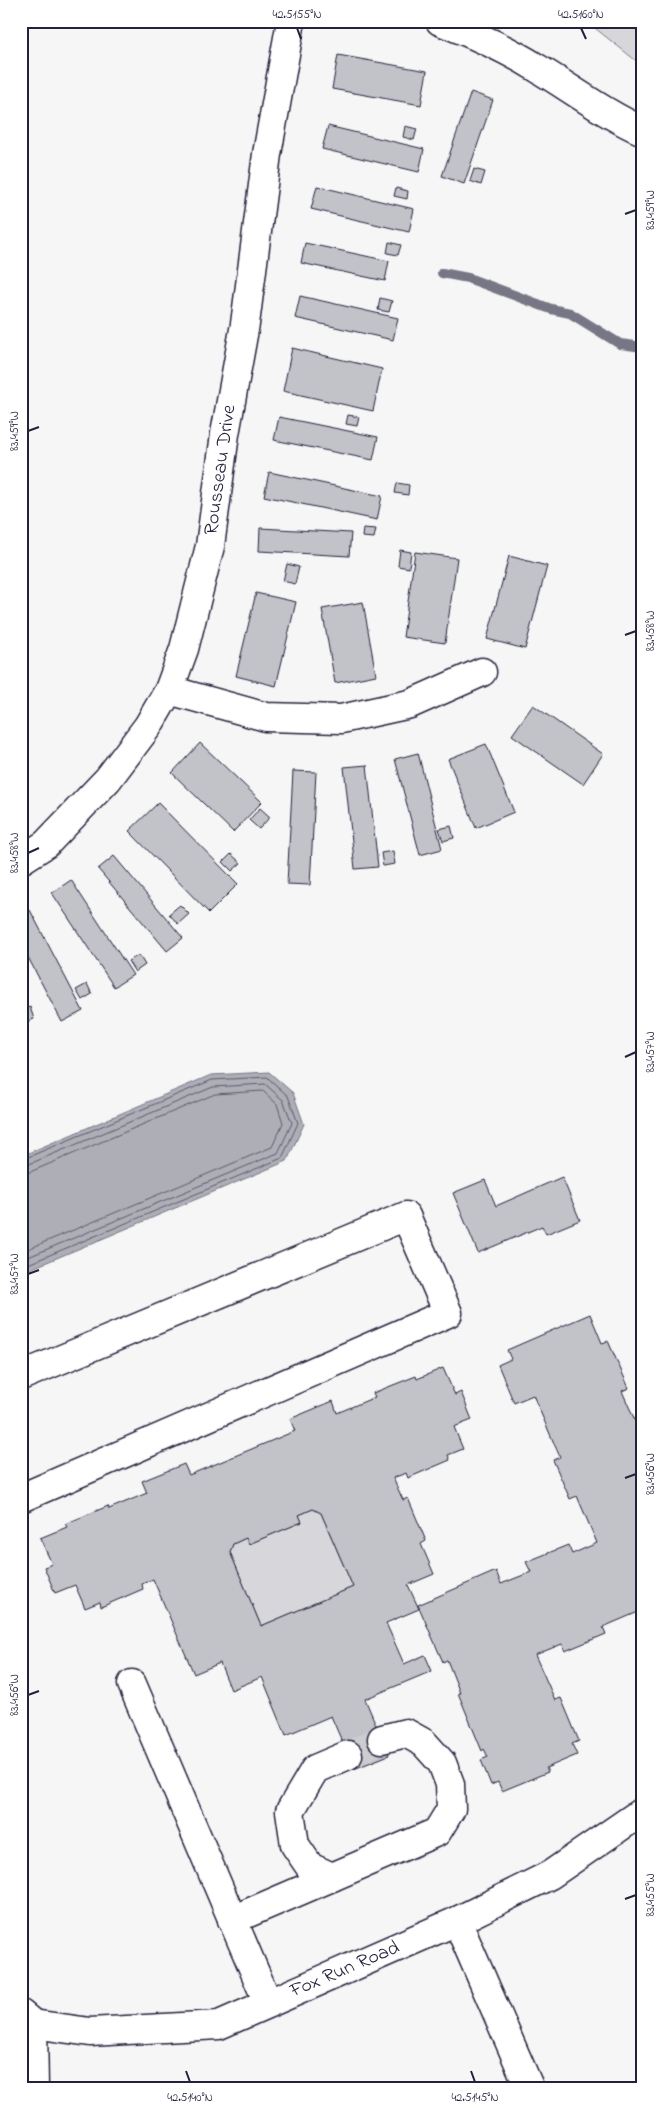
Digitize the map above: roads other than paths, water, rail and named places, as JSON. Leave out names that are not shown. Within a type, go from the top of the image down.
[{"type":"street","name":"Rousseau Drive","points":[[21,860],[46,844],[108,779],[148,726],[169,690],[184,650],[210,546],[225,434],[245,324],[268,154],[291,21]]},
{"type":"street","points":[[440,21],[471,33],[535,67],[614,116],[643,131]]},
{"type":"street","points":[[169,690],[266,717],[342,719],[410,704],[482,672]]},
{"type":"street","points":[[21,1376],[406,1216],[448,1313],[21,1498]]},
{"type":"street","points":[[132,1684],[268,2004]]},
{"type":"street","points":[[232,1920],[437,1832],[451,1809],[450,1784],[442,1763],[424,1743],[406,1733],[382,1740]]},
{"type":"street","points":[[332,1877],[310,1867],[295,1845],[290,1811],[315,1769],[348,1754]]},
{"type":"street","name":"Fox Run Road","points":[[27,2019],[90,2032],[219,2024],[458,1922],[550,1875],[643,1811]]},
{"type":"street","points":[[458,1922],[530,2089]]},
{"type":"street","points":[[27,2019],[34,2089]]},
{"type":"water","points":[[269,1072],[293,1093],[304,1124],[287,1161],[21,1273],[21,1156],[211,1075]]},
{"type":"waterway","points":[[442,273],[468,278],[551,309],[570,313],[620,344],[643,347]]},
{"type":"tunnel","points":[[348,1755],[382,1739]]}]
